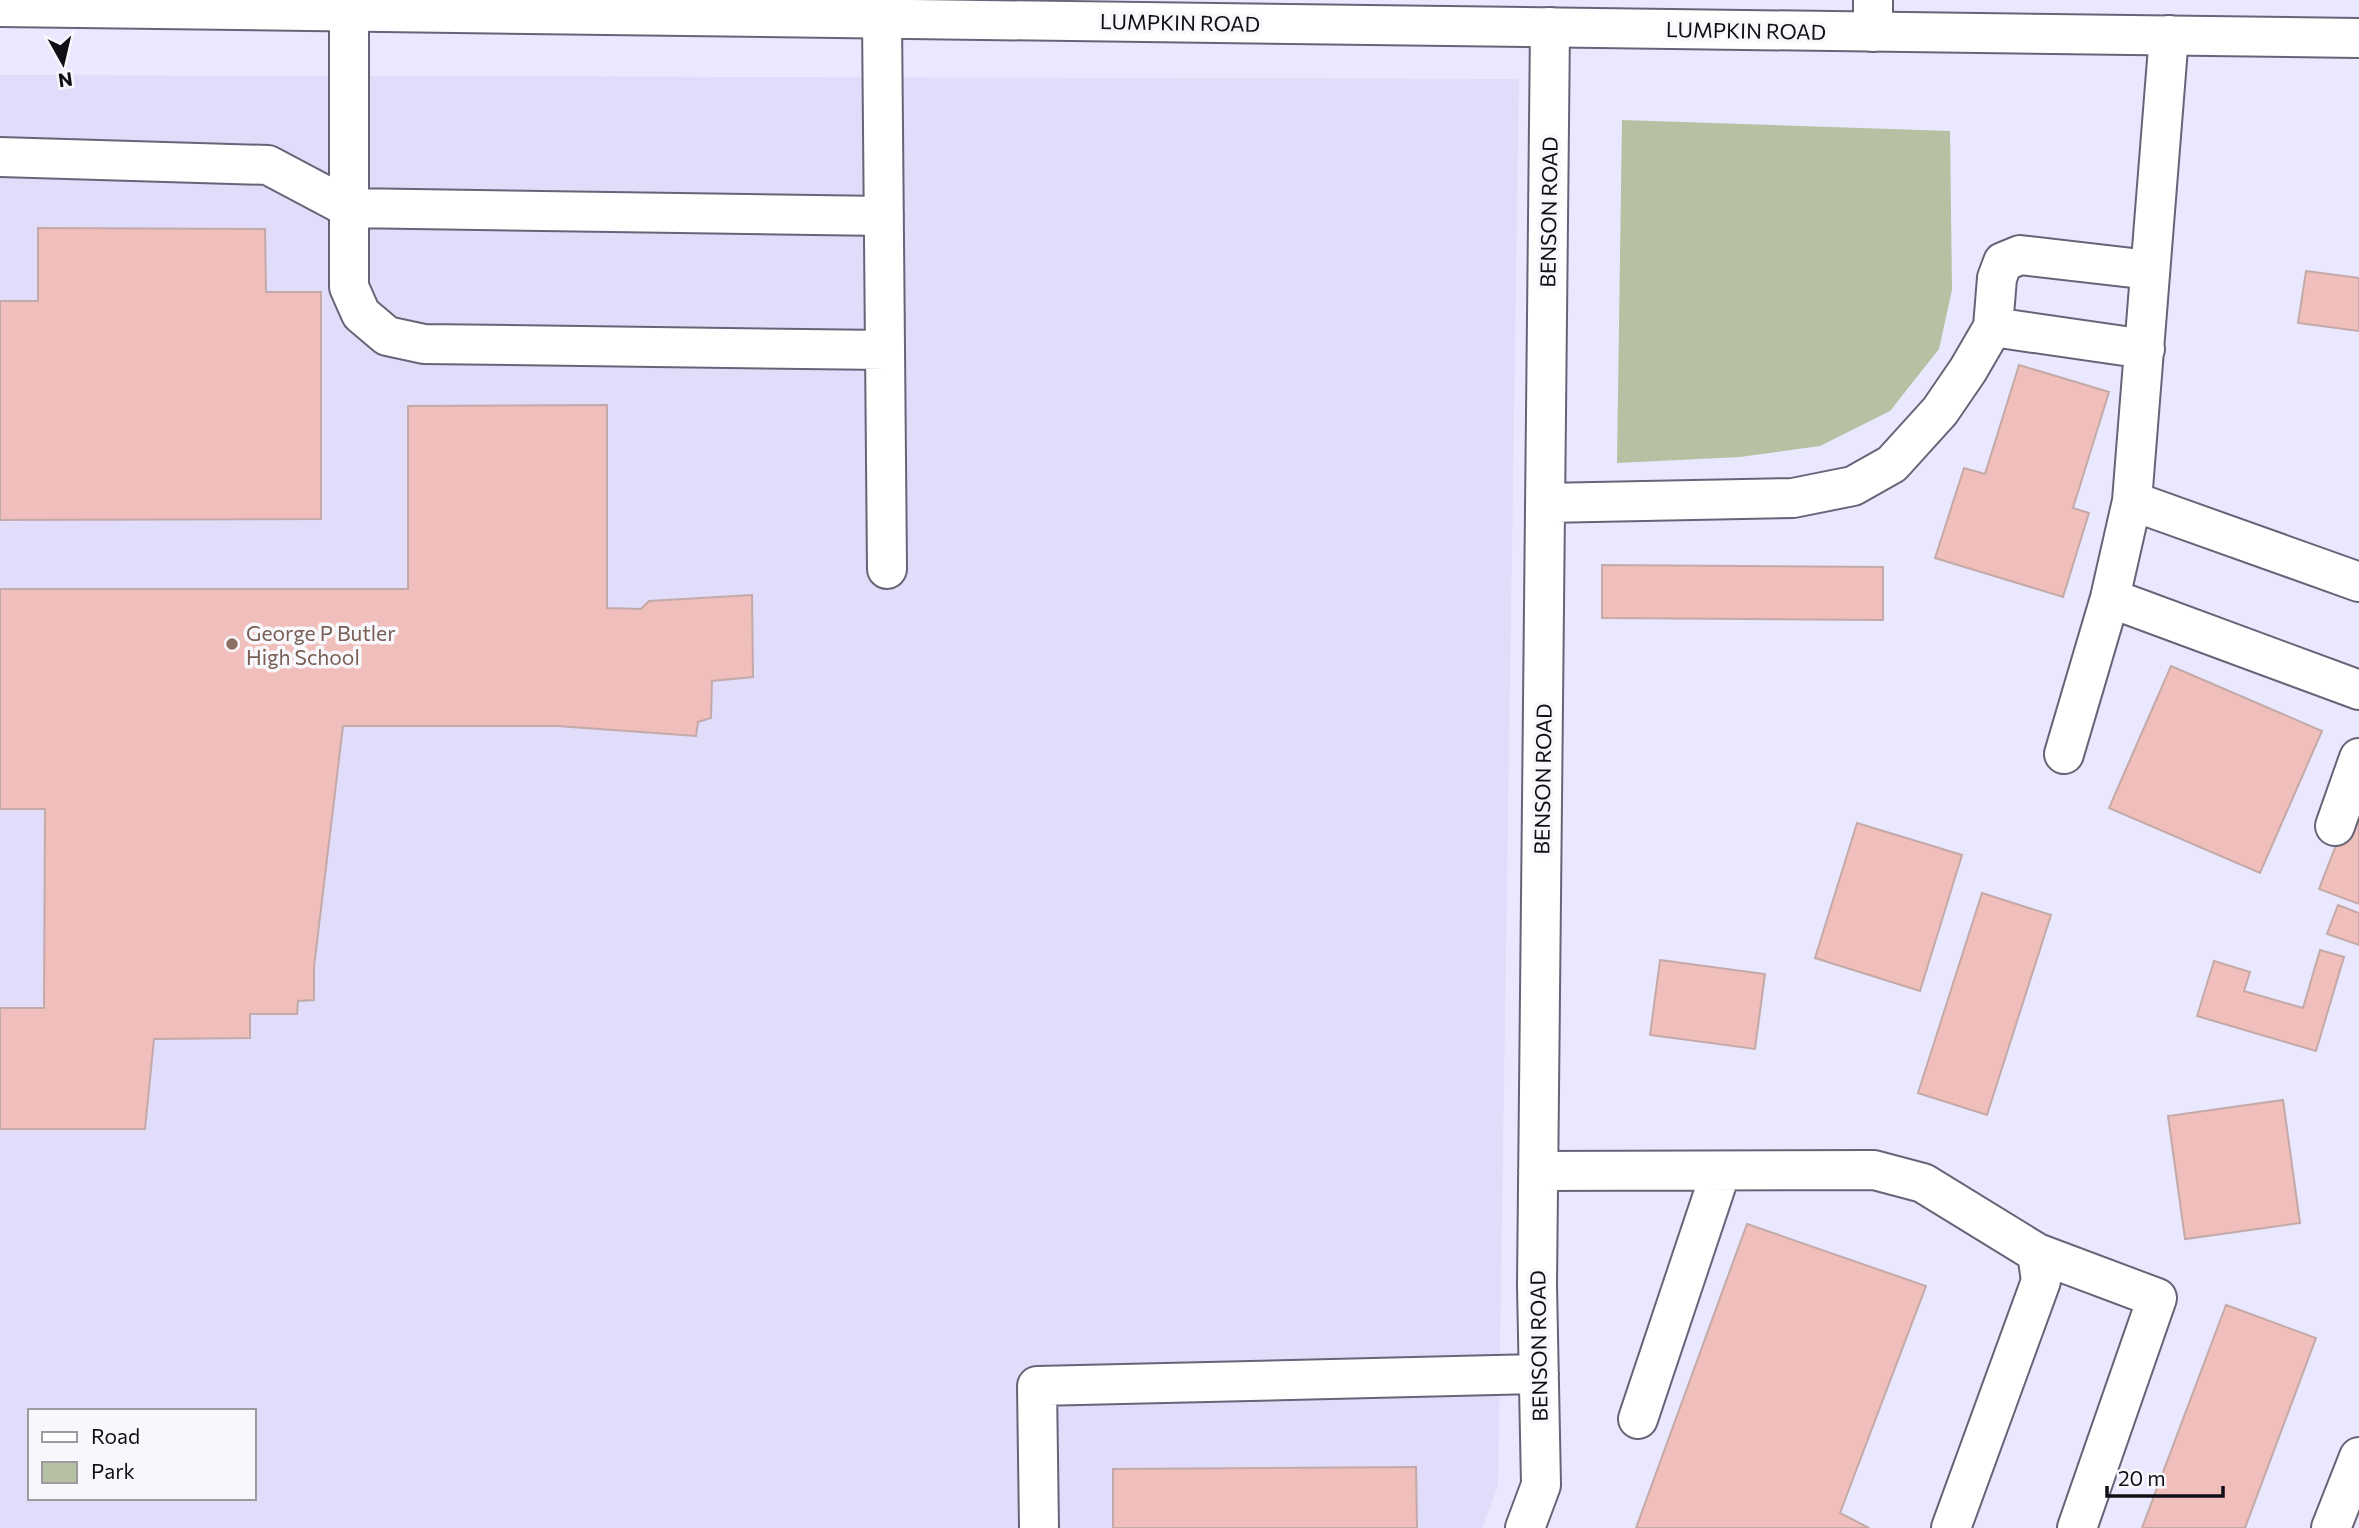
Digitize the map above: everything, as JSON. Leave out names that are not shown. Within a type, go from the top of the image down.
[{"type":"main road","name":"LUMPKIN ROAD","points":[[0,7],[349,12],[765,9],[882,18],[1549,27],[1873,16],[2169,36],[2359,38]]},
{"type":"main road","points":[[349,12],[349,288],[361,314],[387,336],[424,344],[885,350]]},
{"type":"main road","points":[[882,18],[887,569]]},
{"type":"main road","name":"BENSON ROAD","points":[[1525,1528],[1541,1485],[1537,1285],[1549,27]]},
{"type":"main road","points":[[2064,754],[2110,598],[2132,501],[2169,36]]},
{"type":"main road","points":[[0,158],[268,164],[349,208],[884,215]]},
{"type":"main road","points":[[1545,503],[1793,498],[1853,486],[1892,464],[1932,420],[1968,370],[1993,327],[1997,278],[2003,262],[2020,255],[2150,270]]},
{"type":"main road","points":[[1993,327],[2145,349]]},
{"type":"main road","points":[[2132,501],[2359,582]]},
{"type":"main road","points":[[2110,598],[2359,691]]},
{"type":"main road","points":[[2334,826],[2359,758]]},
{"type":"main road","points":[[1538,1171],[1874,1170],[1923,1183],[2037,1253],[2157,1298],[2077,1528]]},
{"type":"main road","points":[[1638,1419],[1721,1171]]},
{"type":"main road","points":[[1951,1528],[2041,1280],[2037,1253]]},
{"type":"main road","points":[[1039,1528],[1037,1386],[1539,1374]]},
{"type":"main road","points":[[2331,1528],[2359,1457]]},
{"type":"shaded area","points":[[0,75],[1519,79],[1498,1486],[1482,1528],[0,1528]]},
{"type":"green space","points":[[1622,120],[1950,131],[1952,290],[1939,349],[1890,411],[1820,446],[1740,457],[1617,463]]},
{"type":"building","points":[[38,228],[265,229],[266,292],[321,292],[321,519],[0,520],[0,301],[38,301]]},
{"type":"building","points":[[2306,271],[2359,278],[2359,331],[2298,323]]},
{"type":"building","points":[[2019,365],[2109,392],[2073,508],[2089,513],[2063,597],[1935,558],[1964,468],[1985,474]]},
{"type":"building","points":[[607,405],[607,608],[641,609],[649,601],[752,595],[753,677],[712,681],[711,718],[698,722],[696,736],[557,726],[343,726],[314,967],[314,1000],[298,1001],[297,1014],[250,1014],[250,1038],[154,1039],[145,1129],[0,1129],[0,1008],[44,1008],[45,809],[0,809],[0,589],[408,589],[408,406]]},
{"type":"building","points":[[1602,565],[1883,567],[1883,620],[1602,618]]},
{"type":"building","points":[[2171,666],[2322,731],[2260,873],[2109,808]]},
{"type":"building","points":[[2359,786],[2359,904],[2319,889]]},
{"type":"building","points":[[1857,823],[1962,855],[1920,991],[1815,958]]},
{"type":"building","points":[[1982,893],[2051,915],[1987,1115],[1918,1093]]},
{"type":"building","points":[[2338,905],[2359,913],[2359,945],[2327,934]]},
{"type":"building","points":[[2320,950],[2344,957],[2316,1051],[2197,1016],[2214,961],[2250,972],[2244,991],[2303,1008]]},
{"type":"building","points":[[1660,960],[1765,974],[1755,1049],[1650,1035]]},
{"type":"building","points":[[2283,1100],[2300,1223],[2185,1239],[2168,1116]]},
{"type":"building","points":[[1747,1224],[1926,1286],[1840,1513],[1869,1528],[1636,1528]]},
{"type":"building","points":[[2226,1305],[2316,1338],[2245,1528],[2142,1528]]},
{"type":"building","points":[[1416,1467],[1417,1528],[1113,1528],[1113,1469]]},
{"type":"place","name":"George P Butler High School","points":[[232,644]]}]
